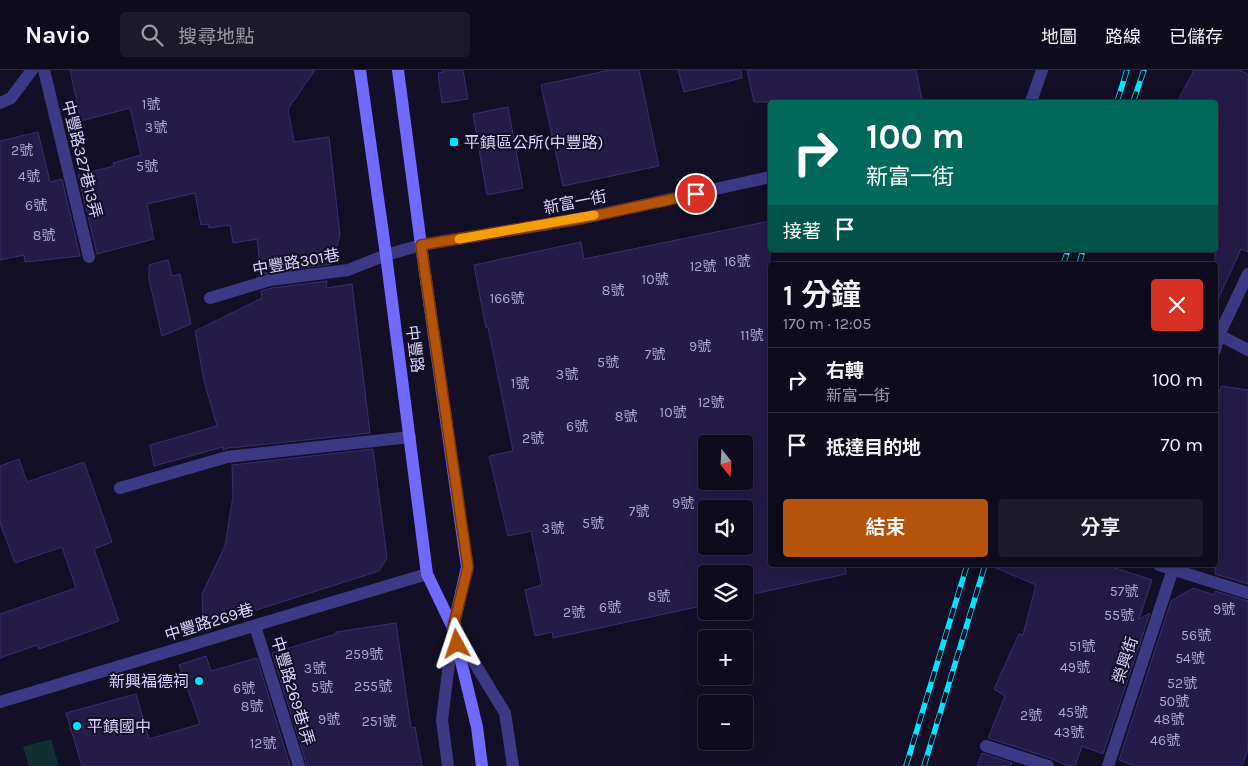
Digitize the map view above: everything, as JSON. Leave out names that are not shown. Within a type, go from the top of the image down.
[{"type":"main road","name":"中豐路","points":[[360,70],[427,574],[453,628],[477,727],[482,766]]},
{"type":"main road","name":"中豐路","points":[[398,70],[421,245],[468,567],[453,628]]},
{"type":"street","points":[[0,103],[12,98],[32,70]]},
{"type":"street","name":"中豐路327巷13弄","points":[[44,70],[89,257]]},
{"type":"street","points":[[1032,100],[1042,70]]},
{"type":"street","name":"新富一街","points":[[386,255],[421,245],[584,218],[768,177]]},
{"type":"street","name":"中豐路301巷","points":[[210,298],[270,280],[348,270],[386,255]]},
{"type":"street","points":[[1218,339],[1248,274]]},
{"type":"street","points":[[1219,335],[1248,350]]},
{"type":"street","points":[[120,488],[227,457],[410,437]]},
{"type":"street","points":[[1172,567],[1248,593]]},
{"type":"street","name":"榮興街","points":[[1108,766],[1172,567]]},
{"type":"street","name":"中豐路269巷","points":[[0,702],[427,574]]},
{"type":"street","name":"中豐路269巷1弄","points":[[255,626],[299,766]]},
{"type":"street","points":[[448,766],[442,720],[453,628]]},
{"type":"street","name":"中豐路","points":[[453,628],[505,713],[512,766]]},
{"type":"street","points":[[986,746],[1048,766]]},
{"type":"green space","points":[[51,739],[59,766],[29,766],[23,747]]},
{"type":"building","points":[[70,70],[315,70],[288,109],[294,142],[329,137],[340,235],[332,264],[261,274],[257,239],[233,243],[230,225],[209,228],[208,224],[201,225],[195,193],[147,204],[154,239],[97,254],[78,175],[114,166],[113,163],[141,155],[130,108],[81,121]]},
{"type":"building","points":[[443,70],[463,70],[468,99],[442,103],[438,73],[443,72]]},
{"type":"building","points":[[610,70],[639,70],[659,166],[563,186],[541,85]]},
{"type":"building","points":[[678,70],[741,70],[742,78],[684,92]]},
{"type":"building","points":[[747,70],[916,70],[922,100],[768,100],[768,102],[754,102]]},
{"type":"building","points":[[1194,70],[1239,70],[1248,74],[1248,252],[1241,249],[1218,299],[1218,262],[1215,262],[1215,252],[1218,252],[1218,100],[1178,100]]},
{"type":"building","points":[[508,107],[523,188],[487,195],[473,114]]},
{"type":"building","points":[[38,132],[50,182],[62,179],[80,256],[25,262],[24,255],[0,260],[0,141]]},
{"type":"building","points":[[768,221],[768,252],[770,252],[770,262],[768,262],[768,567],[845,567],[846,574],[753,594],[753,565],[698,565],[698,607],[553,638],[552,632],[535,636],[525,590],[542,585],[531,531],[508,536],[489,456],[513,451],[474,265],[581,242],[584,259]]},
{"type":"building","points":[[168,260],[172,276],[180,274],[191,324],[162,336],[149,279],[149,265]]},
{"type":"building","points":[[327,281],[326,288],[352,284],[370,433],[231,447],[223,450],[223,447],[154,466],[150,445],[217,426],[204,381],[195,331],[262,298],[261,291]]},
{"type":"building","points":[[1221,386],[1248,390],[1248,584],[1215,574],[1215,567],[1218,567],[1218,396]]},
{"type":"building","points":[[373,449],[387,558],[379,571],[203,627],[202,594],[225,546],[233,496],[232,465]]},
{"type":"building","points":[[19,459],[27,482],[84,462],[112,542],[94,549],[119,621],[39,649],[37,645],[0,658],[0,614],[76,588],[62,547],[15,563],[0,523],[0,466]]},
{"type":"building","points":[[994,567],[1112,567],[1152,580],[1139,619],[1150,613],[1103,754],[1082,746],[1075,766],[1068,766],[1050,758],[988,738],[1005,696],[994,689],[1019,634],[1023,635],[1036,585]]},
{"type":"building","points":[[1193,588],[1215,595],[1215,591],[1248,601],[1248,750],[1242,766],[1135,766],[1119,760],[1171,601]]},
{"type":"building","points":[[396,623],[411,728],[415,727],[422,766],[307,766],[272,653],[336,634],[336,632]]},
{"type":"building","points":[[206,656],[211,671],[257,658],[290,766],[82,766],[66,713],[136,694],[149,739],[200,724],[179,665]]},
{"type":"building","points":[[982,753],[1012,763],[1011,766],[977,766]]},
{"type":"railway","points":[[1118,100],[1127,70]]},
{"type":"railway","points":[[1134,100],[1144,70]]},
{"type":"railway","points":[[1064,262],[1067,252]]},
{"type":"railway","points":[[1080,262],[1082,252]]},
{"type":"railway","points":[[906,766],[966,567]]},
{"type":"railway","points":[[924,766],[984,567]]},
{"type":"slow traffic","points":[[459,239],[594,215]]},
{"type":"place","name":"平鎮區公所(中豐路)","points":[[454,142]]},
{"type":"place","name":"新興福德祠","points":[[199,681]]},
{"type":"place","name":"平鎮國中","points":[[77,726]]},
{"type":"route","points":[[457,644],[453,628],[468,567],[421,245],[584,218],[696,194]]}]
